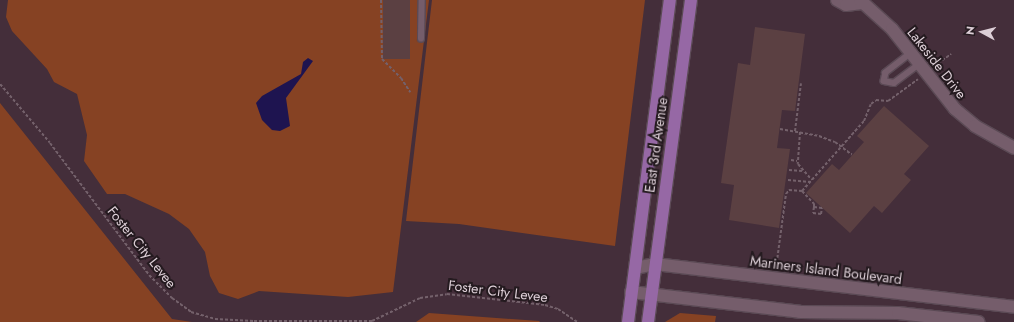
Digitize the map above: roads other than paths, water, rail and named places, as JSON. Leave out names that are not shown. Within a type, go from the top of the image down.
[{"type":"main road","name":"East 3rd Avenue","points":[[628,322],[670,0]]},
{"type":"main road","name":"East 3rd Avenue","points":[[648,322],[691,0]]},
{"type":"main road","name":"Lakeside Drive","points":[[837,0],[846,4],[861,1],[892,29],[918,65],[954,109],[975,126],[1014,148]]},
{"type":"main road","name":"Mariners Island Boulevard","points":[[635,268],[655,264],[1014,307]]},
{"type":"main road","points":[[632,292],[800,312],[898,313],[978,322]]},
{"type":"lane","points":[[421,39],[422,0]]},
{"type":"lane","points":[[910,54],[886,73],[884,81],[894,83],[918,65]]}]
